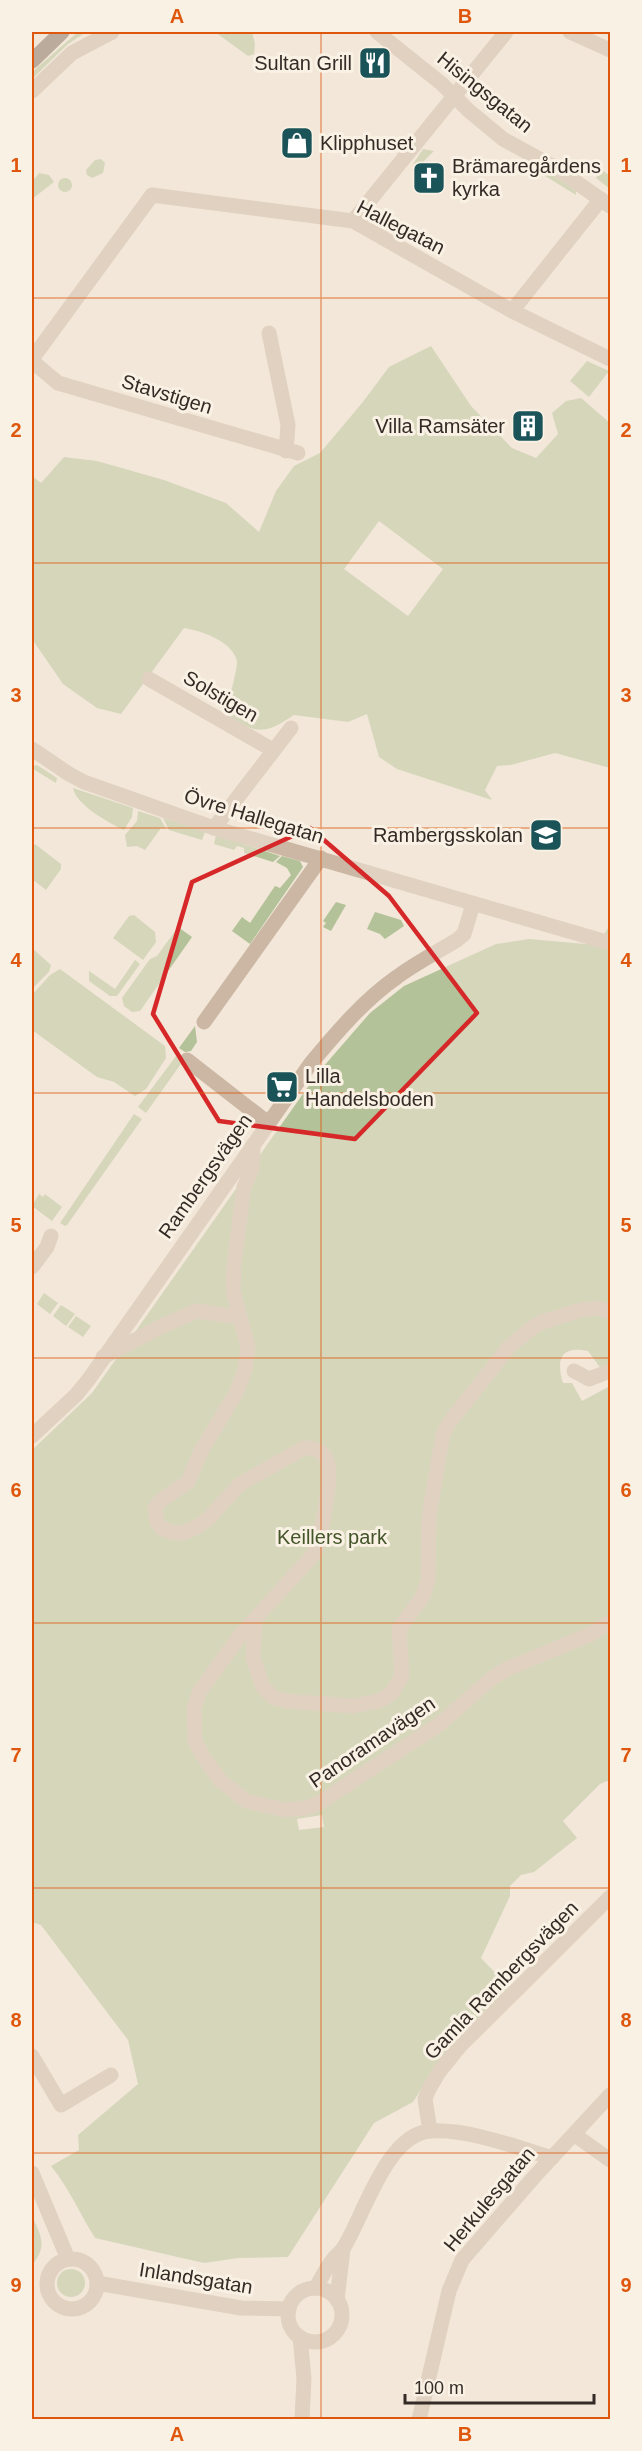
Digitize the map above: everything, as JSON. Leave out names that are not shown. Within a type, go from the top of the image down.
[{"type":"main road","points":[[32,61],[62,32]]},
{"type":"street","points":[[32,91],[72,53],[112,32]]},
{"type":"street","name":"Hisingsgatan","points":[[377,32],[503,138],[556,168],[606,202]]},
{"type":"street","points":[[353,221],[506,32]]},
{"type":"street","points":[[570,32],[610,50]]},
{"type":"street","name":"Hallegatan","points":[[152,195],[353,221],[512,311],[610,359]]},
{"type":"street","name":"Stavstigen","points":[[152,195],[32,360],[58,383],[292,452],[269,333]]},
{"type":"street","points":[[512,311],[606,202]]},
{"type":"street","name":"Solstigen","points":[[148,679],[273,750]]},
{"type":"street","points":[[214,828],[291,728]]},
{"type":"street","name":"Övre Hallegatan","points":[[32,749],[84,782],[214,828],[473,904]]},
{"type":"street","points":[[204,1022],[321,858]]},
{"type":"street","points":[[473,904],[610,943]]},
{"type":"street","name":"Rambergsvägen","points":[[32,1436],[76,1395],[311,1063],[343,1025],[395,978],[464,934],[473,904]]},
{"type":"street","points":[[187,1060],[268,1123]]},
{"type":"street","name":"Panoramavägen","points":[[253,1145],[252,1169],[244,1187],[233,1291],[248,1347],[245,1370],[236,1393],[201,1451],[188,1482],[160,1501],[155,1508],[155,1515],[161,1528],[171,1533],[183,1533],[207,1520],[240,1484],[296,1451],[311,1447],[326,1457],[328,1477],[319,1544],[306,1565],[274,1596],[200,1691],[194,1708],[195,1741],[212,1770],[230,1789],[246,1801],[285,1810],[306,1808],[327,1799],[440,1724],[492,1678],[505,1670],[591,1634],[610,1622]]},
{"type":"street","points":[[32,1267],[47,1247],[51,1236]]},
{"type":"street","name":"Panoramavägen","points":[[255,1619],[253,1658],[263,1687],[274,1698],[352,1706],[379,1701],[391,1694],[402,1676],[399,1629],[423,1596],[428,1580],[429,1516],[443,1434],[449,1423],[509,1347],[529,1330],[542,1322],[581,1310],[598,1308],[610,1312]]},
{"type":"street","points":[[103,1357],[162,1326],[197,1311],[239,1317]]},
{"type":"street","points":[[574,1371],[589,1379],[610,1371]]},
{"type":"street","name":"Gamla Rambergsvägen","points":[[430,2131],[425,2099],[439,2072],[460,2046],[610,1897]]},
{"type":"street","points":[[32,2056],[61,2105],[111,2075]]},
{"type":"street","name":"Herkulesgatan","points":[[419,2420],[455,2274],[474,2244],[610,2095]]},
{"type":"street","points":[[343,2249],[334,2258],[315,2288],[298,2294],[289,2309],[290,2326],[300,2337],[310,2342],[328,2339],[340,2326],[342,2317],[337,2300],[343,2249],[364,2205],[399,2147],[407,2139],[430,2131],[473,2136],[552,2158]]},
{"type":"street","points":[[574,2135],[610,2160]]},
{"type":"street","points":[[32,2173],[68,2259]]},
{"type":"street","points":[[68,2259],[78,2260],[87,2265],[94,2272],[97,2283],[95,2293],[89,2302],[74,2309],[66,2309],[55,2303],[48,2293],[39,2287],[54,2266],[68,2259]]},
{"type":"street","name":"Inlandsgatan","points":[[97,2283],[241,2308],[289,2309]]},
{"type":"street","points":[[315,2288],[331,2294],[337,2300]]},
{"type":"street","points":[[300,2337],[304,2378],[302,2420]]},
{"type":"street","points":[[304,2378],[319,2342]]},
{"type":"highlighted area","points":[[310,828],[389,896],[477,1013],[355,1139],[219,1121],[153,1014],[192,882]]},
{"type":"green space","points":[[78,32],[86,32],[68,44],[32,79],[32,72]]},
{"type":"green space","points":[[215,32],[252,32],[255,44],[254,54],[248,56]]},
{"type":"green space","points":[[423,149],[434,151],[423,162],[413,164]]},
{"type":"green space","points":[[101,159],[105,163],[103,173],[92,178],[87,175],[86,170],[95,160]]},
{"type":"green space","points":[[535,163],[576,191],[576,195],[529,166]]},
{"type":"green space","points":[[602,170],[610,176],[610,189],[596,178]]},
{"type":"green space","points":[[39,173],[49,175],[54,182],[32,199],[32,182]]},
{"type":"green space","points":[[65,178],[70,180],[72,185],[70,190],[65,192],[60,190],[58,185],[60,180]]},
{"type":"green space","points":[[431,346],[471,406],[512,448],[536,458],[558,434],[552,413],[566,401],[581,398],[610,423],[610,768],[555,753],[511,765],[497,766],[485,790],[492,800],[397,769],[379,757],[367,714],[348,722],[294,715],[275,726],[260,730],[245,726],[225,716],[237,661],[234,654],[223,643],[199,632],[184,628],[121,714],[97,708],[63,684],[32,639],[32,476],[41,483],[64,457],[97,461],[164,480],[226,503],[259,532],[276,491],[294,466],[320,453],[389,367]],"holes":[[[379,521],[443,569],[408,616],[344,569]]]},
{"type":"green space","points":[[587,361],[609,371],[589,397],[570,381]]},
{"type":"green space","points":[[37,765],[57,778],[56,783],[33,769]]},
{"type":"green space","points":[[73,788],[133,808],[132,817],[124,830],[86,807]]},
{"type":"green space","points":[[138,811],[160,818],[166,829],[161,828],[145,850],[137,846],[127,847],[125,835],[137,821]]},
{"type":"green space","points":[[163,818],[205,832],[202,840],[169,830]]},
{"type":"green space","points":[[288,821],[297,828],[291,837],[274,832],[280,824]]},
{"type":"green space","points":[[216,835],[280,856],[273,862],[244,853],[244,848],[237,846],[234,850],[214,844]]},
{"type":"green space","points":[[35,844],[61,864],[61,869],[46,890],[32,879],[32,849]]},
{"type":"green space","points":[[282,856],[300,861],[303,867],[250,944],[232,931],[242,917],[250,923],[275,886],[280,888],[291,875],[287,868],[276,862]]},
{"type":"green space","points":[[336,902],[346,905],[331,931],[323,927],[326,923],[323,921]]},
{"type":"green space","points":[[375,912],[401,920],[404,926],[385,939],[380,934],[367,929]]},
{"type":"green space","points":[[134,915],[155,932],[156,942],[143,960],[113,938],[129,916]]},
{"type":"green space","name":"Keillers park","points":[[610,925],[610,1381],[588,1351],[566,1352],[560,1361],[560,1367],[563,1383],[572,1383],[582,1401],[610,1386],[610,1780],[600,1784],[563,1821],[577,1838],[534,1872],[521,1875],[510,1886],[510,1896],[481,1958],[510,1988],[430,2075],[413,2102],[374,2123],[288,2257],[238,2258],[204,2263],[95,2238],[69,2192],[51,2166],[79,2150],[78,2135],[138,2084],[128,2040],[41,1925],[32,1922],[32,1450],[92,1393],[317,1074],[370,1013],[404,986],[496,944],[529,939],[597,945]],"holes":[[[322,1815],[324,1827],[299,1830],[297,1819]]]},
{"type":"green space","points":[[178,927],[192,937],[140,1011],[132,1012],[124,1006],[122,998],[150,959],[157,956]]},
{"type":"green space","points":[[32,948],[51,965],[49,972],[32,989]]},
{"type":"green space","points":[[135,960],[140,964],[117,996],[110,996],[89,981],[89,971],[115,989]]},
{"type":"green space","points":[[60,969],[165,1046],[166,1058],[146,1089],[135,1096],[114,1082],[97,1077],[32,1030],[32,995],[50,975]]},
{"type":"green space","points":[[195,1026],[197,1042],[191,1051],[185,1052],[179,1048]]},
{"type":"green space","points":[[176,1056],[183,1061],[146,1113],[138,1107]]},
{"type":"green space","points":[[134,1114],[142,1119],[67,1225],[60,1223]]},
{"type":"green space","points":[[39,1194],[43,1197],[45,1194],[62,1207],[52,1221],[32,1206]]},
{"type":"green space","points":[[44,1293],[58,1303],[50,1314],[37,1304]]},
{"type":"green space","points":[[61,1305],[75,1314],[66,1326],[53,1316]]},
{"type":"green space","points":[[76,1316],[91,1326],[83,1337],[68,1327]]},
{"type":"green space","points":[[32,2216],[40,2235],[41,2246],[32,2265]]},
{"type":"green space","points":[[71,2269],[81,2273],[85,2283],[81,2293],[71,2297],[61,2293],[57,2283],[61,2273]]},
{"type":"place","name":"Sultan Grill","points":[[375,63]]},
{"type":"place","name":"Klipphuset","points":[[297,143]]},
{"type":"place","name":"Brämaregårdens kyrka","points":[[429,178]]},
{"type":"place","name":"Villa Ramsäter","points":[[528,426]]},
{"type":"place","name":"Rambergsskolan","points":[[546,835]]},
{"type":"place","name":"Lilla Handelsboden","points":[[282,1087]]}]
